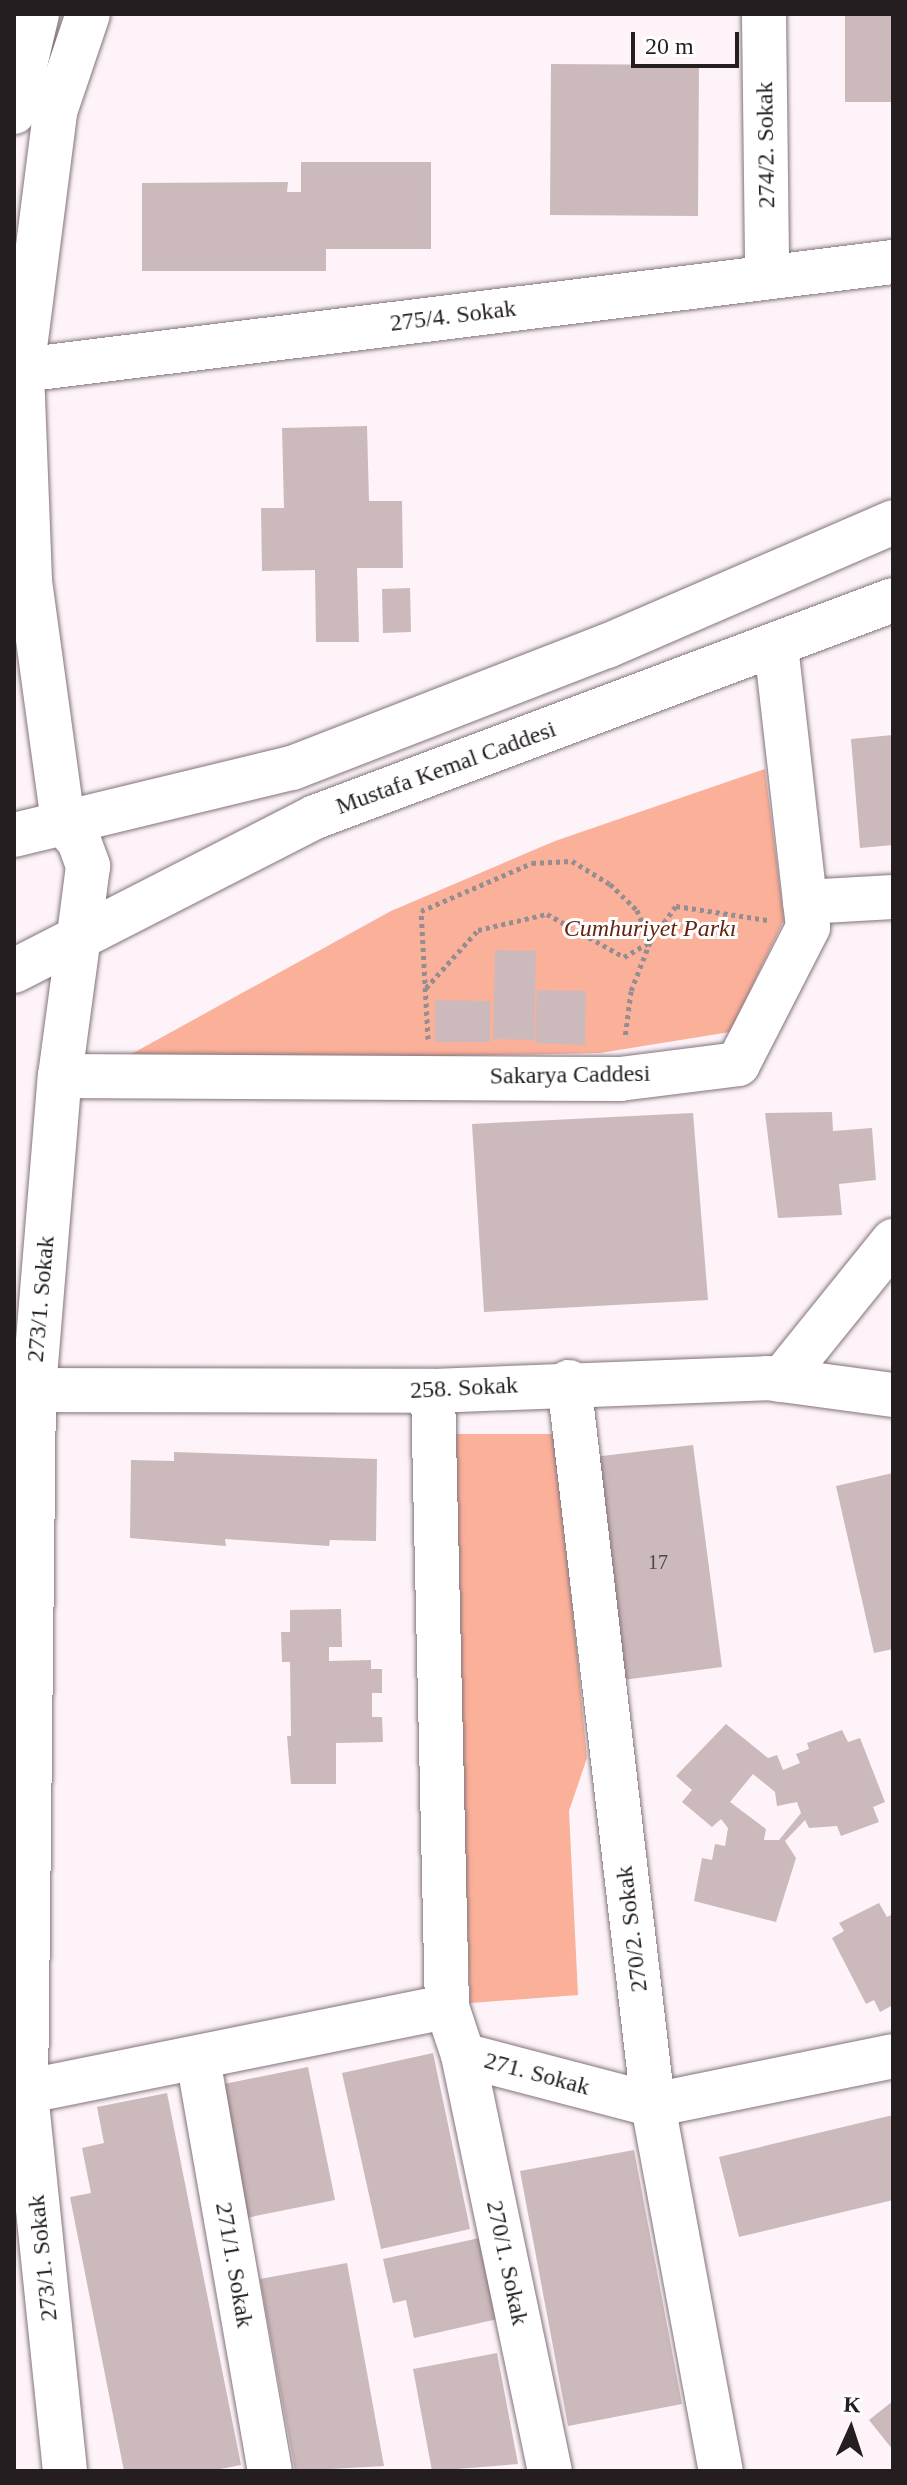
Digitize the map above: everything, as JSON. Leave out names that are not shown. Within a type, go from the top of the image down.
[{"type":"street","points":[[63,822],[30,580],[18,371],[55,112],[88,14]]},
{"type":"street","name":"274/2. Sokak","points":[[764,14],[767,277]]},
{"type":"street","points":[[14,112],[27,28]]},
{"type":"street","name":"275/4. Sokak","points":[[18,371],[893,262]]},
{"type":"street","points":[[14,835],[292,768],[607,646],[893,522]]},
{"type":"street","name":"Mustafa Kemal Caddesi","points":[[14,971],[78,943],[315,817],[893,600]]},
{"type":"street","points":[[776,645],[806,914],[893,897]]},
{"type":"street","name":"273/1. Sokak","points":[[63,822],[79,841],[88,866],[24,1390],[20,2094],[65,2471]]},
{"type":"street","name":"Sakarya Caddesi","points":[[60,1076],[430,1075],[620,1079],[738,1064],[806,914]]},
{"type":"street","points":[[781,1380],[893,1241]]},
{"type":"street","name":"258. Sokak","points":[[24,1390],[433,1391],[569,1382],[781,1380],[893,1395]]},
{"type":"street","name":"270/2. Sokak","points":[[569,1382],[653,2105],[721,2471]]},
{"type":"street","name":"271. Sokak","points":[[433,1391],[447,2007],[463,2055],[653,2105],[893,2056]]},
{"type":"street","points":[[20,2094],[447,2007]]},
{"type":"street","name":"270/1. Sokak","points":[[463,2055],[550,2471]]},
{"type":"street","name":"271/1. Sokak","points":[[198,2059],[270,2471]]},
{"type":"path","points":[[430,1075],[421,911],[532,863],[572,861],[610,884],[637,910],[650,942]]},
{"type":"path","points":[[620,1079],[631,991],[650,942],[676,906],[806,914]]},
{"type":"path","points":[[426,988],[478,930],[547,914],[624,957],[650,942]]},
{"type":"green space","name":"Cumhuriyet Parkı","points":[[765,769],[784,920],[730,1032],[600,1053],[115,1063],[391,911],[555,841]]},
{"type":"green space","points":[[452,1434],[556,1434],[587,1758],[569,1811],[578,1995],[470,2003]]},
{"type":"building","points":[[845,14],[893,14],[893,102],[845,102]]},
{"type":"building","points":[[551,64],[699,65],[698,216],[550,215]]},
{"type":"building","points":[[301,162],[431,162],[431,249],[326,249],[326,271],[142,271],[142,183],[288,182],[287,192],[301,192]]},
{"type":"building","points":[[367,426],[369,501],[402,501],[403,568],[357,568],[359,642],[316,642],[315,570],[262,571],[261,508],[284,508],[282,428]]},
{"type":"building","points":[[410,588],[411,632],[383,633],[382,589]]},
{"type":"building","points":[[893,735],[893,845],[860,848],[851,739]]},
{"type":"building","points":[[495,950],[536,951],[534,1040],[493,1039]]},
{"type":"building","points":[[537,990],[586,991],[585,1045],[535,1043]]},
{"type":"building","points":[[435,1000],[490,1001],[490,1042],[435,1042]]},
{"type":"building","points":[[832,1112],[833,1131],[872,1128],[876,1180],[839,1184],[842,1215],[778,1218],[765,1113]]},
{"type":"building","points":[[693,1113],[708,1300],[484,1312],[472,1124]]},
{"type":"building","points":[[693,1445],[722,1667],[623,1680],[594,1457]]},
{"type":"building","points":[[174,1452],[377,1459],[376,1541],[330,1540],[329,1546],[225,1539],[226,1546],[130,1538],[131,1460],[174,1461]]},
{"type":"building","points":[[893,1473],[893,1649],[874,1653],[836,1486]]},
{"type":"building","points":[[341,1609],[342,1647],[329,1647],[329,1661],[371,1660],[371,1669],[382,1669],[382,1693],[372,1693],[372,1717],[382,1717],[383,1742],[336,1743],[336,1784],[291,1784],[287,1736],[291,1736],[290,1662],[282,1662],[281,1632],[290,1632],[290,1610]]},
{"type":"building","points":[[726,1724],[768,1758],[777,1755],[783,1770],[800,1763],[796,1754],[809,1749],[807,1743],[842,1730],[848,1742],[860,1738],[885,1802],[873,1807],[879,1822],[841,1836],[837,1826],[809,1828],[805,1820],[785,1841],[796,1858],[776,1922],[694,1901],[702,1858],[712,1860],[715,1844],[725,1846],[728,1828],[721,1819],[712,1827],[682,1802],[692,1790],[676,1776]],"holes":[[[753,1774],[775,1792],[777,1806],[797,1802],[801,1813],[779,1840],[764,1840],[766,1829],[730,1802]]]},
{"type":"building","points":[[879,1903],[887,1917],[893,1914],[893,2005],[880,2012],[874,2000],[866,2004],[832,1938],[844,1931],[839,1923]]},
{"type":"building","points":[[433,2053],[470,2229],[381,2249],[342,2073]]},
{"type":"building","points":[[308,2067],[335,2200],[241,2219],[214,2086]]},
{"type":"building","points":[[167,2093],[241,2465],[210,2471],[124,2471],[70,2197],[91,2193],[82,2148],[104,2143],[97,2107]]},
{"type":"building","points":[[893,2115],[893,2200],[739,2237],[719,2157]]},
{"type":"building","points":[[634,2150],[682,2404],[568,2426],[520,2171]]},
{"type":"building","points":[[484,2237],[502,2318],[414,2338],[406,2300],[393,2303],[383,2259]]},
{"type":"building","points":[[347,2263],[384,2466],[295,2471],[260,2279]]},
{"type":"building","points":[[497,2353],[518,2464],[432,2471],[413,2369]]},
{"type":"building","points":[[893,2401],[893,2450],[869,2420]]}]
